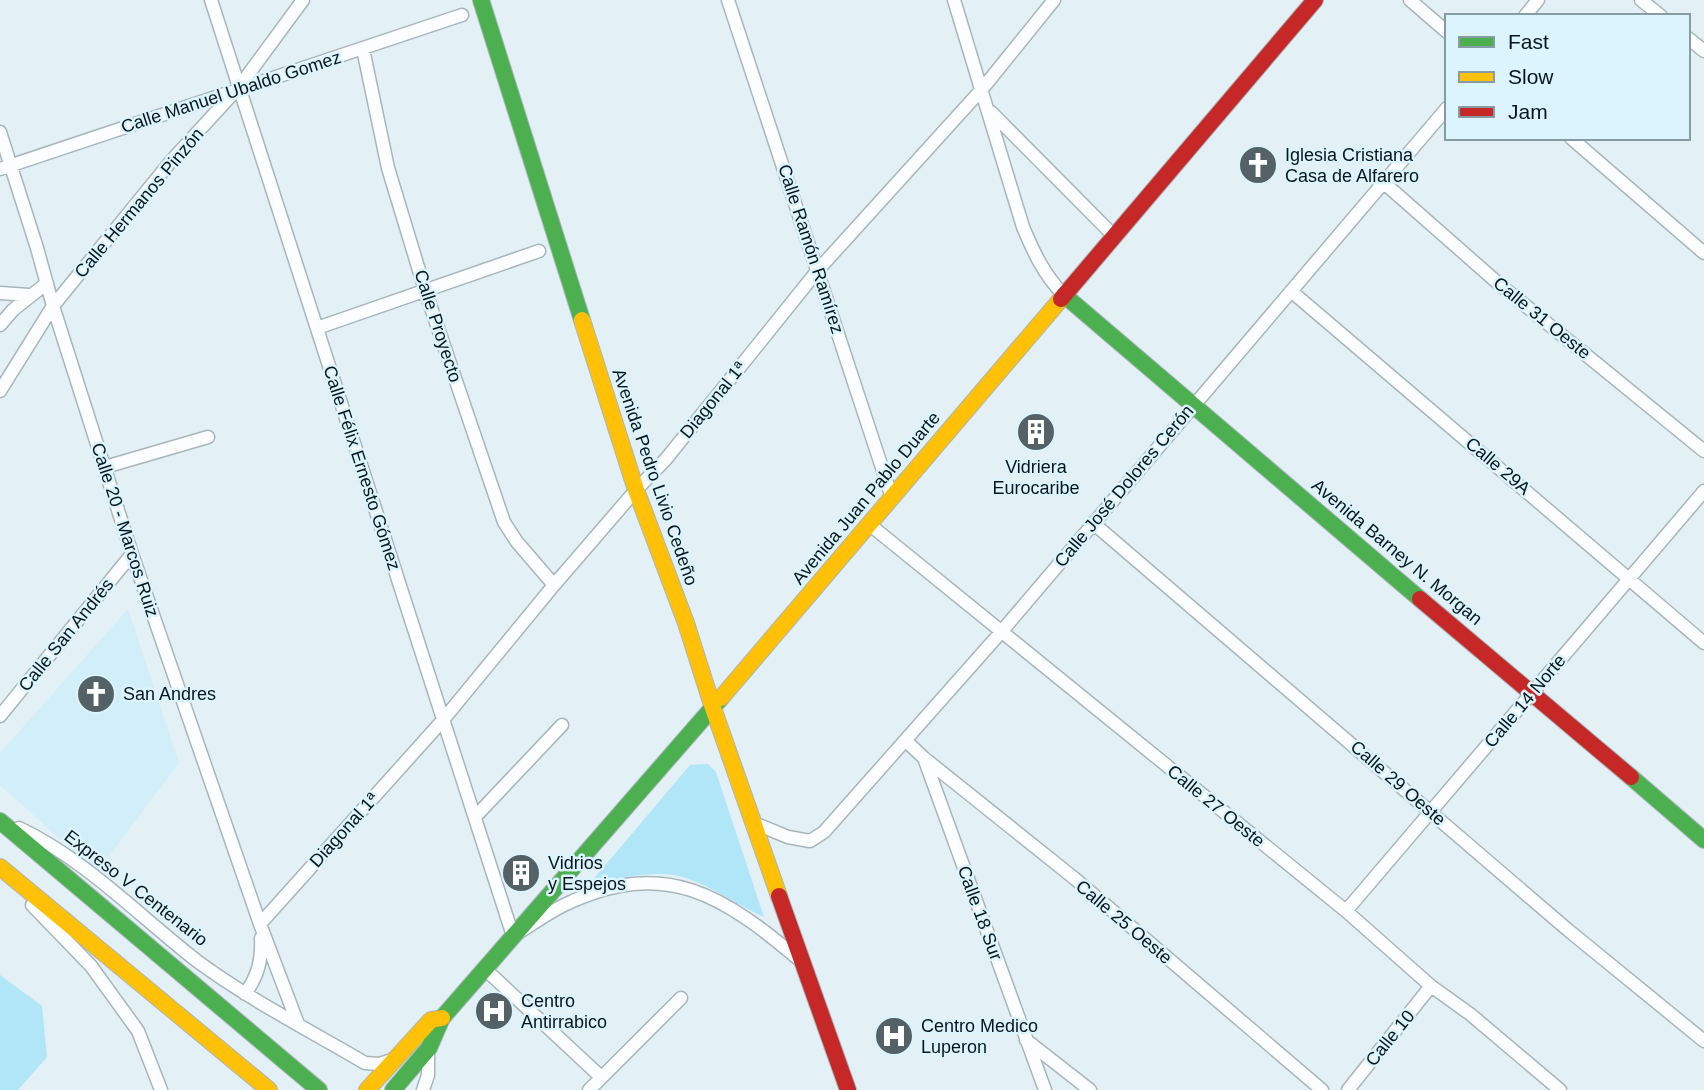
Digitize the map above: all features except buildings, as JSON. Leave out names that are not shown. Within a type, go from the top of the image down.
[{"type":"main road","name":"Avenida Pedro Livio Cedeño","points":[[481,0],[636,490],[686,623],[713,708],[848,1090]]},
{"type":"main road","name":"Avenida Juan Pablo Duarte","points":[[393,1090],[428,1050],[440,1031],[442,1018],[713,708],[1315,0]]},
{"type":"main road","name":"Avenida Barney N. Morgan","points":[[1064,295],[1704,840]]},
{"type":"main road","name":"Expreso V Centenario","points":[[0,820],[319,1090]]},
{"type":"main road","points":[[0,869],[269,1090]]},
{"type":"main road","name":"Avenida Juan Pablo Duarte","points":[[368,1090],[392,1060],[431,1020],[442,1018]]},
{"type":"street","name":"Calle Félix Ernesto Gómez","points":[[211,0],[513,936]]},
{"type":"street","name":"Calle Hermanos Pinzón","points":[[0,391],[52,306],[172,160],[239,87],[303,0]]},
{"type":"street","name":"Calle Ramón Ramírez","points":[[728,0],[891,498]]},
{"type":"street","points":[[954,0],[1023,227],[1048,279],[1064,295]]},
{"type":"street","name":"Diagonal 1ª","points":[[260,924],[443,720],[554,585],[666,459],[818,270],[982,88],[1054,0]]},
{"type":"street","points":[[1410,0],[1445,30]]},
{"type":"street","points":[[1527,14],[1538,0]]},
{"type":"street","points":[[1642,0],[1659,14]]},
{"type":"street","name":"Calle Manuel Ubaldo Gomez","points":[[5,167],[462,15]]},
{"type":"street","points":[[1690,40],[1704,51]]},
{"type":"street","name":"Calle Proyecto","points":[[363,49],[388,168],[425,290],[504,522],[517,542],[554,585]]},
{"type":"street","name":"Calle José Dolores Cerón","points":[[754,823],[788,837],[810,841],[824,832],[1002,631],[1445,110]]},
{"type":"street","points":[[989,111],[1114,236]]},
{"type":"street","name":"Calle 20 - Marcos Ruiz","points":[[0,132],[5,167],[47,283],[52,306],[132,554],[260,924],[298,1024]]},
{"type":"street","points":[[1573,140],[1704,253]]},
{"type":"street","name":"Calle 31 Oeste","points":[[1383,182],[1499,284],[1704,451]]},
{"type":"street","points":[[317,328],[539,251]]},
{"type":"street","points":[[0,325],[29,295],[47,283]]},
{"type":"street","name":"Calle 29A","points":[[1291,290],[1704,643]]},
{"type":"street","points":[[0,293],[29,295]]},
{"type":"street","points":[[104,467],[208,438]]},
{"type":"street","name":"Calle 14 Norte","points":[[1346,911],[1704,491]]},
{"type":"street","name":"Calle 29 Oeste","points":[[1093,523],[1568,930],[1704,1041]]},
{"type":"street","name":"Calle 27 Oeste","points":[[869,524],[1346,911],[1431,986],[1470,1014],[1560,1090]]},
{"type":"street","name":"Calle San Andrés","points":[[0,716],[132,554]]},
{"type":"street","points":[[475,817],[562,725]]},
{"type":"street","name":"Calle 18 Sur","points":[[906,741],[924,758],[1045,1090]]},
{"type":"street","name":"Calle 25 Oeste","points":[[924,758],[1073,878],[1322,1090]]},
{"type":"street","name":"Expreso V Centenario","points":[[0,820],[36,836],[87,872],[197,960],[245,993],[365,1063],[379,1064],[392,1060]]},
{"type":"street","points":[[0,869],[99,977],[138,1031],[161,1090]]},
{"type":"street","points":[[513,936],[564,905],[616,886],[647,882],[673,884],[710,896],[743,915],[803,964]]},
{"type":"street","points":[[245,993],[259,970],[260,924]]},
{"type":"street","points":[[485,970],[601,1077]]},
{"type":"street","name":"Calle 10","points":[[1348,1090],[1431,986]]},
{"type":"street","points":[[589,1090],[681,998]]},
{"type":"street","points":[[1026,1040],[1090,1090]]},
{"type":"street","points":[[423,1090],[428,1075],[428,1050]]},
{"type":"shaded area","points":[[128,609],[179,763],[97,872],[0,785],[0,753]]},
{"type":"shaded area","points":[[708,764],[716,772],[764,917],[708,887],[674,875],[643,875],[591,882],[690,765]]},
{"type":"shaded area","points":[[0,975],[42,1006],[47,1057],[18,1090],[0,1090]]},
{"type":"traffic: fast","points":[[481,0],[582,320]]},
{"type":"traffic: fast","points":[[1064,295],[1420,599]]},
{"type":"traffic: fast","points":[[393,1090],[429,1048],[442,1018],[721,698]]},
{"type":"traffic: fast","points":[[1631,777],[1704,840]]},
{"type":"traffic: fast","points":[[0,821],[319,1090]]},
{"type":"traffic: slow","points":[[721,698],[1061,299]]},
{"type":"traffic: slow","points":[[582,320],[636,490],[686,623],[779,896]]},
{"type":"traffic: slow","points":[[0,867],[269,1090]]},
{"type":"traffic: slow","points":[[367,1090],[431,1020],[442,1018]]},
{"type":"traffic: jam","points":[[1061,299],[1315,0]]},
{"type":"traffic: jam","points":[[1420,599],[1631,777]]},
{"type":"traffic: jam","points":[[779,896],[848,1090]]},
{"type":"place","name":"Iglesia Cristiana Casa de Alfarero","points":[[1258,165]]},
{"type":"place","name":"Vidriera Eurocaribe","points":[[1036,432]]},
{"type":"place","name":"San Andres","points":[[96,694]]},
{"type":"place","name":"Vidrios y Espejos","points":[[521,873]]},
{"type":"place","name":"Centro Antirrabico","points":[[494,1011]]},
{"type":"place","name":"Centro Medico Luperon","points":[[894,1036]]}]
